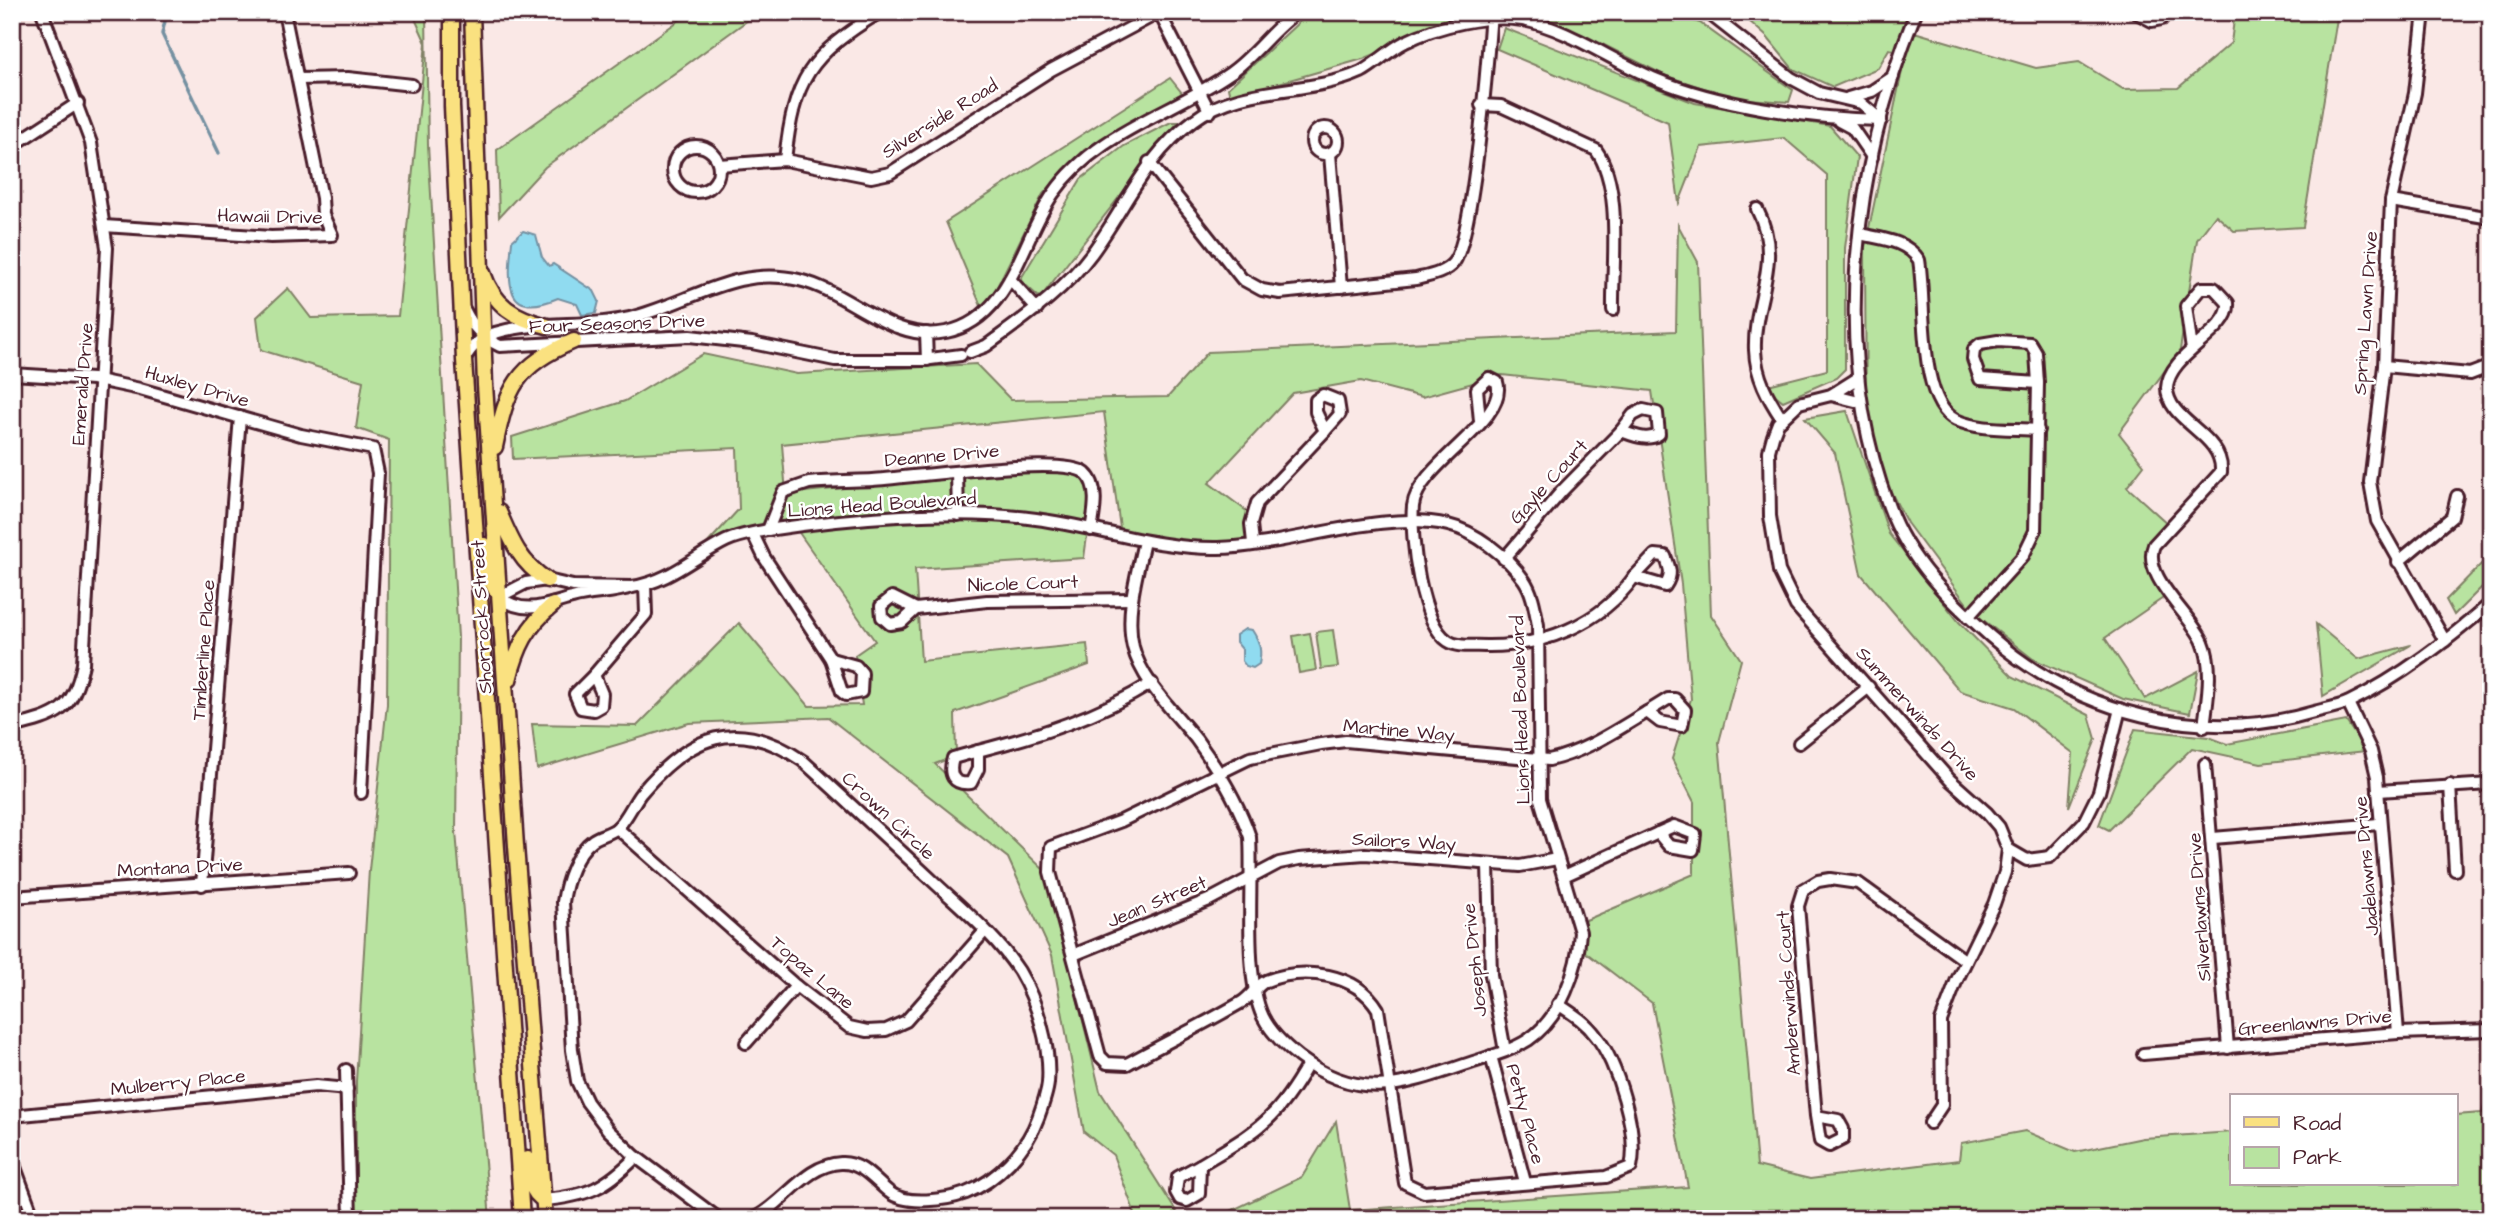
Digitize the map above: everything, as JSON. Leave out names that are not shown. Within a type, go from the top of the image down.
[{"type":"main road","name":"Shorrock Street","points":[[452,12],[452,106],[464,309],[464,360],[522,1219]]},
{"type":"main road","name":"Shorrock Street","points":[[472,12],[480,262],[499,597],[545,1219]]},
{"type":"main road","points":[[480,262],[485,278],[502,308],[518,319],[547,326]]},
{"type":"main road","points":[[491,462],[504,401],[521,374],[552,350],[575,341]]},
{"type":"main road","points":[[472,496],[481,524],[488,572],[499,597],[492,614],[487,717]]},
{"type":"main road","points":[[495,504],[517,554],[531,570],[547,580]]},
{"type":"main road","points":[[506,695],[516,651],[529,627],[553,605]]},
{"type":"main road","points":[[511,1071],[526,1132],[532,1188],[536,1196],[544,1200],[534,1219]]},
{"type":"street","name":"Emerald Drive","points":[[12,727],[60,712],[71,702],[78,688],[83,664],[107,287],[104,226],[91,143],[42,12]]},
{"type":"street","name":"Hawaii Drive","points":[[104,226],[271,237],[332,235],[323,215],[322,198],[284,12]]},
{"type":"street","points":[[785,160],[790,115],[799,86],[816,60],[841,36],[880,12]]},
{"type":"street","name":"Four Seasons Drive","points":[[484,338],[495,332],[636,317],[725,282],[774,277],[799,280],[820,288],[898,329],[926,333],[947,332],[984,313],[1010,279],[1052,196],[1070,173],[1091,153],[1139,122],[1232,72],[1297,12]]},
{"type":"street","points":[[1707,12],[1791,78],[1819,93],[1861,103],[1881,120]]},
{"type":"street","points":[[1916,12],[1893,77],[1866,175],[1855,306],[1859,402],[1889,508],[1908,548],[1968,617],[2018,661],[2049,681],[2088,699],[2120,709],[2204,727],[2250,726],[2287,720],[2348,703],[2445,641],[2491,603]]},
{"type":"street","points":[[2135,12],[2152,21],[2162,19],[2166,12]]},
{"type":"street","name":"Spring Lawn Drive","points":[[2424,12],[2415,93],[2391,201],[2384,366],[2370,482],[2377,521],[2445,641]]},
{"type":"street","points":[[1160,13],[1210,112]]},
{"type":"street","name":"Silverside Road","points":[[719,165],[785,160],[871,177],[890,173],[1051,70],[1160,13]]},
{"type":"street","points":[[1149,162],[1250,285],[1280,293],[1435,275],[1454,263],[1467,228],[1491,16]]},
{"type":"street","name":"Four Seasons Drive","points":[[484,338],[500,346],[690,335],[752,343],[835,359],[927,360],[966,353],[986,346],[1037,309],[1065,284],[1092,253],[1149,162],[1196,118],[1264,92],[1323,83],[1361,71],[1405,42],[1491,16],[1541,26],[1654,79],[1740,105],[1881,120]]},
{"type":"street","points":[[1848,99],[1872,91],[1893,77]]},
{"type":"street","points":[[298,79],[348,78],[412,85]]},
{"type":"street","points":[[12,146],[78,103]]},
{"type":"street","points":[[1481,105],[1501,106],[1597,150],[1606,163],[1612,187],[1613,310]]},
{"type":"street","points":[[1828,115],[1852,128],[1872,157]]},
{"type":"street","points":[[690,147],[705,148],[712,152],[719,165],[716,180],[698,192],[683,188],[673,170],[677,155],[690,147]]},
{"type":"street","points":[[1329,154],[1341,287]]},
{"type":"street","points":[[2391,201],[2491,218]]},
{"type":"street","points":[[1757,209],[1768,231],[1769,254],[1755,354],[1764,393],[1782,419],[1799,403],[1831,395],[1858,378]]},
{"type":"street","points":[[1860,234],[1912,249],[1919,260],[1928,374],[1945,412],[1970,425],[2038,430]]},
{"type":"street","points":[[1010,279],[1037,309]]},
{"type":"street","points":[[2192,350],[2186,306],[2200,288],[2214,288],[2224,295],[2228,309],[2226,316],[2173,370],[2167,386],[2172,405],[2218,453],[2221,472],[2154,545],[2150,555],[2154,571],[2204,643],[2209,667],[2204,727]]},
{"type":"street","points":[[464,309],[472,326],[484,338],[472,347],[464,360]]},
{"type":"street","points":[[926,333],[927,360]]},
{"type":"street","points":[[1968,617],[2031,542],[2037,511],[2038,383],[2036,353],[2030,343],[1998,341],[1980,344],[1974,349],[1974,366],[1980,379],[2038,383]]},
{"type":"street","points":[[2384,366],[2470,374],[2491,366]]},
{"type":"street","name":"Huxley Drive","points":[[12,374],[101,380],[301,435],[373,449],[377,473],[361,793]]},
{"type":"street","points":[[1831,395],[1859,402]]},
{"type":"street","name":"Timberline Place","points":[[202,885],[240,417]]},
{"type":"street","name":"Summerwinds Drive","points":[[1782,419],[1769,451],[1770,516],[1779,571],[1796,607],[1950,780],[1999,827],[2008,849]]},
{"type":"street","points":[[1480,421],[1417,494],[1413,521],[1428,613],[1434,628],[1447,641],[1456,645],[1513,646],[1539,640],[1563,633],[1594,617],[1634,577]]},
{"type":"street","points":[[1253,543],[1251,524],[1257,503],[1325,431]]},
{"type":"street","name":"Gayle Court","points":[[1504,559],[1561,492],[1621,431]]},
{"type":"street","name":"Deanne Drive","points":[[768,530],[783,492],[798,486],[830,481],[1034,466],[1075,467],[1091,481],[1094,510],[1091,530]]},
{"type":"street","points":[[957,472],[958,515]]},
{"type":"street","points":[[2398,562],[2452,517],[2457,496]]},
{"type":"street","name":"Lions Head Boulevard","points":[[632,587],[573,586],[547,580],[526,583],[499,597],[507,603],[528,609],[553,605],[573,597],[613,593],[664,578],[728,540],[768,530],[908,516],[1025,517],[1171,546],[1220,548],[1413,521],[1459,528],[1504,559],[1524,580],[1534,601],[1539,640],[1540,799],[1557,859],[1576,911],[1579,949],[1574,969],[1558,1004],[1529,1039],[1491,1056],[1391,1087],[1359,1086],[1308,1064],[1273,1033],[1264,1020],[1255,991],[1250,837],[1242,814],[1219,774],[1152,683],[1133,646],[1132,599],[1144,541]]},
{"type":"street","points":[[752,534],[764,557],[831,659]]},
{"type":"street","points":[[594,675],[646,614],[645,585]]},
{"type":"street","name":"Nicole Court","points":[[916,609],[987,601],[1132,599]]},
{"type":"street","points":[[978,751],[1048,733],[1095,715],[1152,683]]},
{"type":"street","points":[[1800,743],[1869,687]]},
{"type":"street","name":"Jadelawns Drive","points":[[2348,703],[2371,751],[2378,791],[2398,1033]]},
{"type":"street","points":[[1930,1123],[1942,1105],[1941,1021],[1994,904],[2005,872],[2008,849],[2027,860],[2050,857],[2084,822],[2099,792],[2120,709]]},
{"type":"street","name":"Martine Way","points":[[1073,955],[1049,872],[1051,847],[1121,821],[1250,758],[1346,741],[1540,760],[1570,755],[1647,712]]},
{"type":"street","name":"Crown Circle","points":[[719,1219],[636,1157],[601,1121],[587,1102],[577,1080],[572,1050],[564,915],[566,882],[583,851],[592,841],[617,828],[641,794],[680,752],[711,738],[753,737],[769,741],[803,761],[985,931],[1018,970],[1043,1032],[1048,1083],[1035,1127],[1022,1149],[976,1189],[946,1198],[908,1200],[890,1193],[882,1183],[854,1165],[831,1165],[801,1180],[769,1212],[754,1219]]},
{"type":"street","name":"Silverlawns Drive","points":[[2205,764],[2228,1048]]},
{"type":"street","points":[[2378,791],[2491,784]]},
{"type":"street","points":[[2450,786],[2455,870]]},
{"type":"street","points":[[2213,838],[2379,824]]},
{"type":"street","name":"Topaz Lane","points":[[617,828],[796,986],[849,1027],[867,1031],[886,1030],[906,1021],[985,931]]},
{"type":"street","points":[[1564,876],[1658,833]]},
{"type":"street","name":"Sailors Way","points":[[1252,876],[1279,863],[1299,859],[1365,854],[1520,866],[1557,859]]},
{"type":"street","name":"Joseph Drive","points":[[1488,865],[1490,975],[1505,1051]]},
{"type":"street","name":"Montana Drive","points":[[12,897],[349,873]]},
{"type":"street","name":"Jean Street","points":[[1073,955],[1198,905],[1252,876]]},
{"type":"street","name":"Amberwinds Court","points":[[1816,1116],[1798,906],[1803,890],[1818,881],[1858,883],[1966,961]]},
{"type":"street","points":[[1073,955],[1100,1056],[1107,1063],[1119,1065],[1246,1000],[1265,982],[1303,975],[1336,976],[1361,990],[1378,1009],[1405,1183],[1424,1192],[1606,1177],[1631,1167],[1633,1142],[1611,1060],[1582,1019],[1558,1004]]},
{"type":"street","points":[[746,1043],[796,986]]},
{"type":"street","name":"Greenlawns Drive","points":[[2143,1054],[2398,1033],[2491,1030]]},
{"type":"street","name":"Petty Place","points":[[1491,1056],[1525,1182]]},
{"type":"street","points":[[1200,1165],[1263,1127],[1292,1094],[1308,1064]]},
{"type":"street","points":[[346,1070],[350,1219]]},
{"type":"street","name":"Mulberry Place","points":[[12,1116],[316,1086],[347,1089]]},
{"type":"street","points":[[544,1200],[597,1190],[636,1157]]},
{"type":"street","points":[[12,1159],[34,1219]]},
{"type":"green space","points":[[412,12],[426,12],[428,145],[458,637],[456,832],[490,1219],[356,1219],[356,1081],[369,870],[387,704],[389,440],[356,428],[363,381],[261,350],[257,317],[288,288],[311,318],[398,316],[426,43]]},
{"type":"green space","points":[[691,12],[759,12],[545,167],[499,217],[497,150]]},
{"type":"green space","points":[[1310,12],[1462,12],[1463,18],[1363,59],[1230,97],[1228,88]]},
{"type":"green space","points":[[1531,12],[1666,12],[1700,23],[1793,90],[1789,102],[1735,98],[1666,76],[1584,35],[1531,16]]},
{"type":"green space","points":[[1739,12],[1759,12],[1775,18],[1776,12],[1914,12],[1911,31],[2036,68],[2079,62],[2123,89],[2178,88],[2231,43],[2235,12],[2338,12],[2303,227],[2234,231],[2216,215],[2197,240],[2180,350],[2119,433],[2144,465],[2127,487],[2169,525],[2148,555],[2169,594],[2105,638],[2145,699],[2198,671],[2190,713],[2123,699],[2033,659],[1973,612],[1907,523],[1866,444],[1865,247],[1906,52],[1889,49],[1878,68],[1833,87],[1793,69],[1767,37]]},
{"type":"green space","points":[[1504,28],[1695,103],[1830,126],[1857,157],[1845,248],[1845,369],[1836,378],[1783,401],[1764,386],[1827,370],[1827,175],[1784,138],[1701,147],[1679,203],[1668,122],[1497,49]]},
{"type":"green space","points":[[1170,78],[1182,93],[1084,150],[1043,194],[984,313],[946,222]]},
{"type":"green space","points":[[1171,122],[1178,122],[1040,298],[1020,280],[1081,179],[1124,146]]},
{"type":"green space","points":[[1678,225],[1698,262],[1711,615],[1741,660],[1719,742],[1757,1166],[1810,1179],[1959,1160],[1961,1143],[2025,1131],[2075,1152],[2143,1138],[2230,1132],[2230,1186],[2458,1186],[2458,1115],[2482,1113],[2491,1083],[2491,1219],[1214,1219],[1302,1177],[1336,1121],[1350,1210],[1688,1187],[1652,1003],[1580,948],[1579,923],[1694,874],[1694,802],[1672,759],[1691,699],[1681,584],[1652,391],[1502,375],[1422,397],[1361,381],[1293,393],[1209,483],[1252,515],[1251,543],[1148,541],[1121,535],[1104,412],[782,444],[786,494],[1065,465],[1094,485],[1084,558],[915,569],[921,661],[1087,644],[1089,665],[955,713],[956,756],[935,764],[1047,873],[1100,1091],[1181,1219],[1137,1219],[1113,1155],[1084,1132],[1052,955],[1008,858],[828,717],[689,723],[537,769],[532,724],[637,726],[739,623],[809,706],[862,705],[855,655],[875,641],[795,527],[705,546],[739,509],[737,448],[513,459],[512,437],[625,401],[703,354],[797,374],[976,364],[1011,400],[1168,397],[1208,352],[1676,331]]},
{"type":"green space","points":[[1847,411],[1889,534],[1959,622],[2012,676],[2089,715],[2096,739],[2069,807],[2073,753],[2014,708],[1960,691],[1861,574],[1835,453],[1805,418]]},
{"type":"green space","points":[[2491,554],[2491,578],[2454,615],[2446,600]]},
{"type":"green space","points":[[2316,624],[2358,659],[2411,645],[2323,696]]},
{"type":"green space","points":[[1333,630],[1338,667],[1321,669],[1316,632]]},
{"type":"green space","points":[[1310,633],[1316,670],[1299,673],[1293,636]]},
{"type":"green space","points":[[2346,721],[2366,751],[2261,763],[2192,748],[2109,830],[2099,825],[2135,729],[2209,737],[2227,744]]},
{"type":"water","points":[[523,231],[536,235],[542,257],[549,266],[553,264],[594,291],[599,301],[596,313],[582,315],[577,304],[558,298],[540,304],[527,304],[518,300],[510,282],[512,241]]},
{"type":"water","points":[[1245,629],[1252,630],[1260,647],[1259,664],[1253,668],[1242,661],[1242,649],[1236,642],[1236,635]]},
{"type":"waterway","points":[[167,12],[162,34],[219,153]]}]
